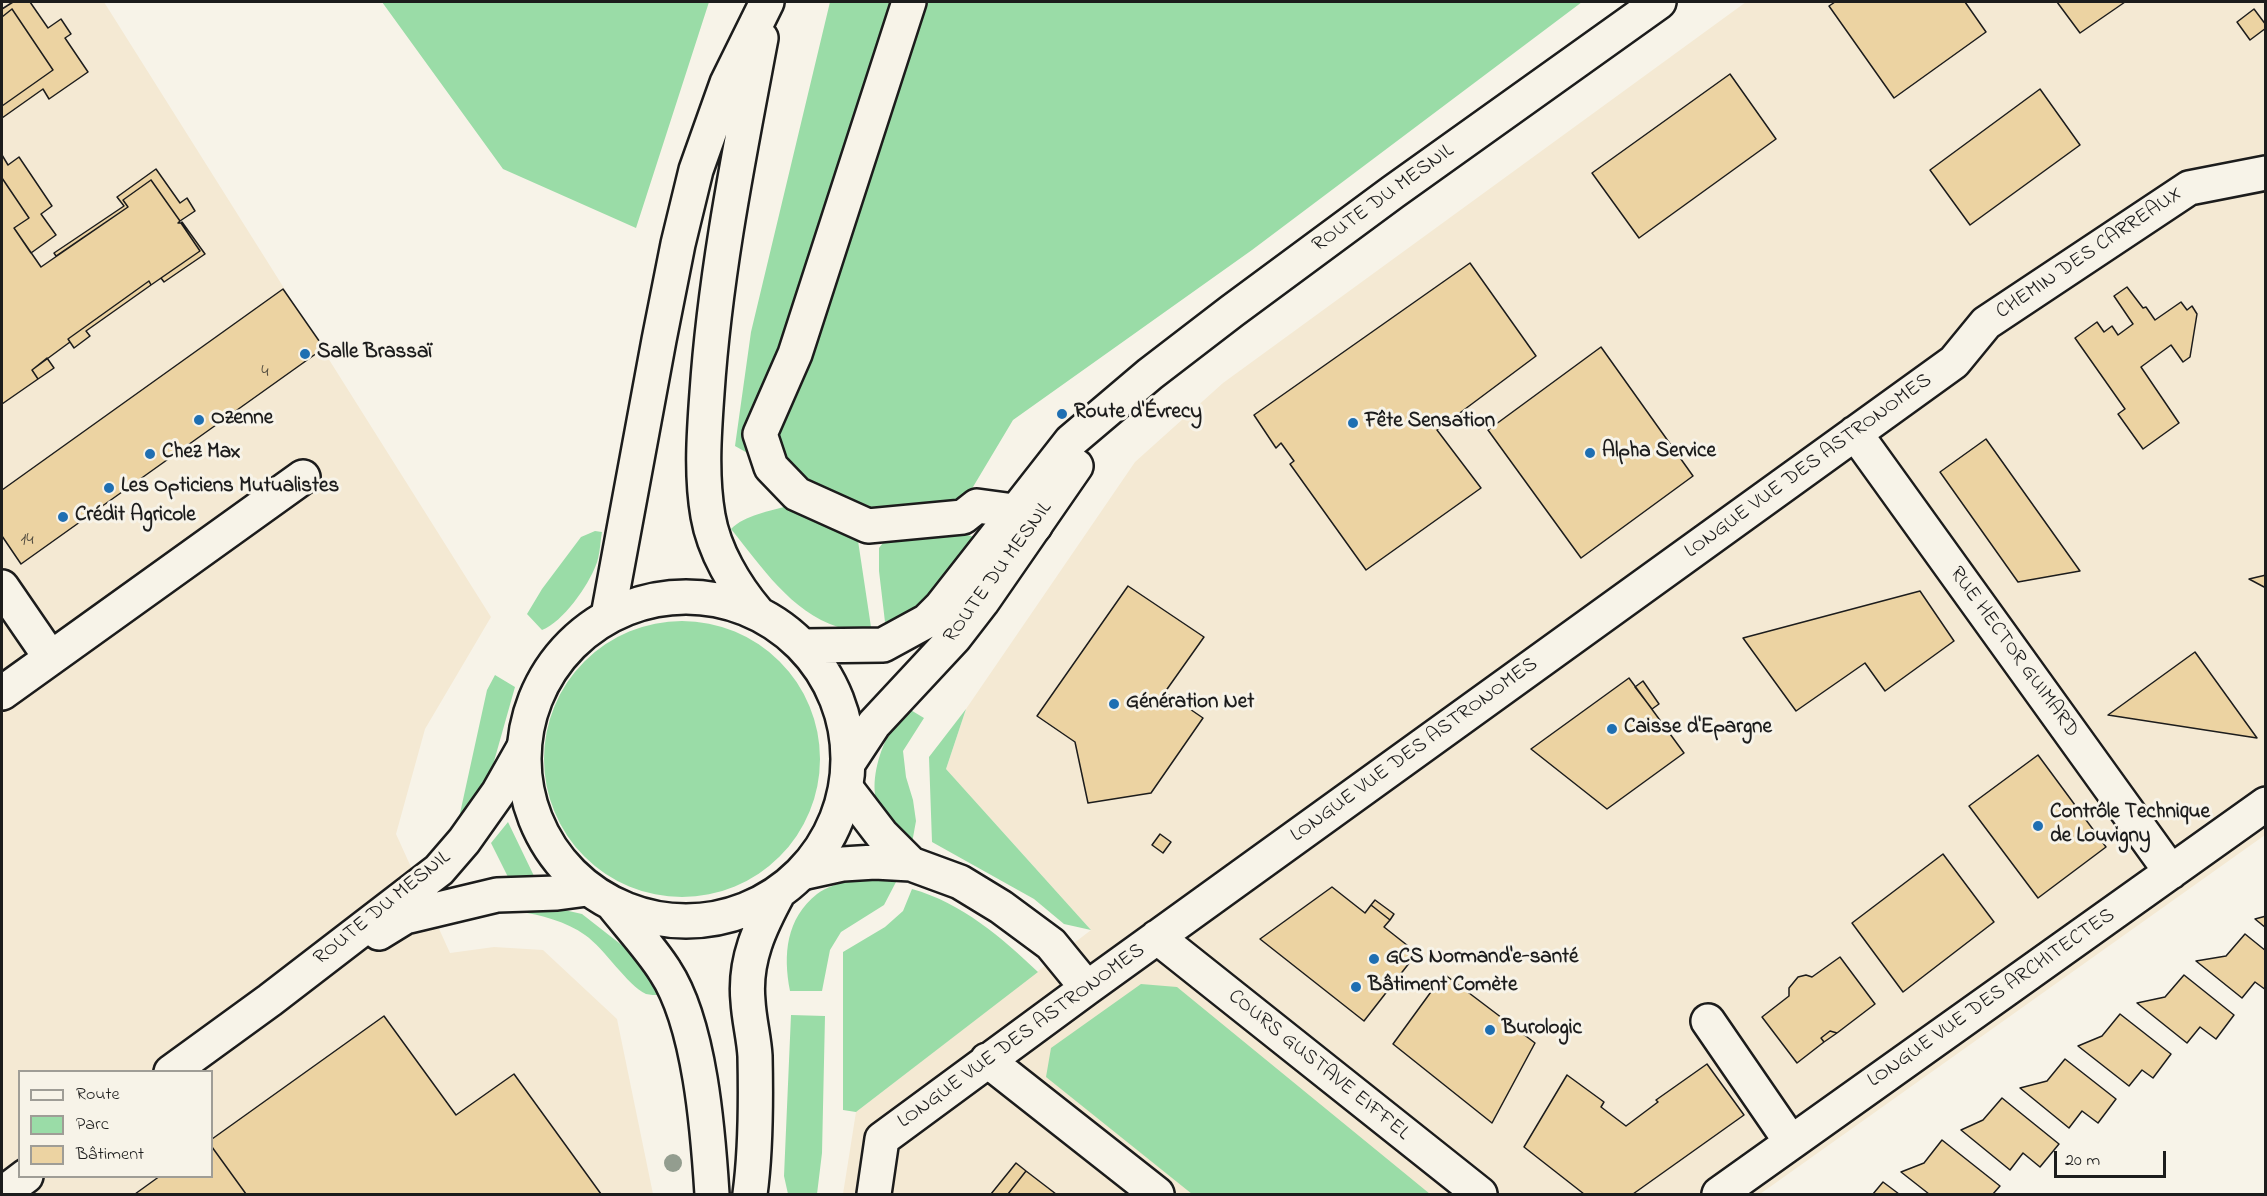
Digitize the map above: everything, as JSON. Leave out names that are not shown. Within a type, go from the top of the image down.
[{"type":"street","points":[[757,612],[740,591],[716,544],[708,516],[704,447],[709,356],[735,181],[768,2]]},
{"type":"street","points":[[608,616],[678,244],[696,170],[727,83],[768,2]]},
{"type":"street","points":[[909,2],[795,354],[760,434],[771,467],[796,494],[868,526],[963,517],[977,506],[1025,518]]},
{"type":"street","name":"ROUTE DU MESNIL","points":[[847,775],[874,724],[955,637],[1071,441],[1232,311],[1393,192],[1659,2]]},
{"type":"street","name":"CHEMIN DES CARREAUX","points":[[1986,323],[2189,188],[2265,173]]},
{"type":"street","name":"LONGUE VUE DES ASTRONOMES","points":[[874,1194],[882,1139],[1086,988],[1954,362],[1986,323]]},
{"type":"street","name":"RUE HECTOR GUIMARD","points":[[1855,433],[2171,872]]},
{"type":"street","points":[[2,693],[303,477]]},
{"type":"street","name":"ROUTE DU MESNIL","points":[[803,646],[883,645],[927,621],[1025,518]]},
{"type":"street","points":[[2,587],[50,657]]},
{"type":"street","points":[[750,1194],[754,1129],[754,1055],[747,999],[748,972],[758,930],[791,883],[823,848],[837,819],[847,775],[846,730],[837,699],[823,671],[803,646],[782,627],[757,612],[717,600],[682,596],[640,603],[608,616],[581,634],[559,658],[541,685],[529,716],[524,747],[526,788],[537,826],[558,861],[587,889],[614,906],[641,916],[669,921],[698,922],[727,917],[754,907],[791,883],[854,863],[911,864],[960,882],[1001,908],[1051,944],[1086,988]]},
{"type":"street","name":"ROUTE DU MESNIL","points":[[172,1070],[270,1000],[439,870],[464,841],[498,793],[524,747]]},
{"type":"street","points":[[847,775],[882,835],[911,864]]},
{"type":"street","name":"LONGUE VUE DES ARCHITECTES","points":[[1719,1194],[2265,804]]},
{"type":"street","name":"ROUTE DU MESNIL","points":[[270,1000],[405,917],[497,895],[557,893],[587,889]]},
{"type":"street","points":[[614,906],[666,970],[680,1001],[693,1042],[707,1131],[712,1194]]},
{"type":"street","name":"COURS GUSTAVE EIFFEL","points":[[1157,937],[1480,1194]]},
{"type":"street","points":[[1708,1021],[1791,1142]]},
{"type":"street","points":[[987,1060],[1157,1194]]},
{"type":"street","points":[[2,1194],[23,1178]]},
{"type":"shaded area","points":[[2,2],[104,2],[491,617],[425,729],[396,834],[450,953],[494,947],[543,950],[617,1019],[653,1194],[2,1194]]},
{"type":"shaded area","points":[[1746,2],[2265,2],[2265,835],[1760,1194],[843,1194],[856,1112],[1091,930],[946,769],[966,709],[1135,462],[1223,383]]},
{"type":"green space","points":[[382,2],[709,2],[636,228],[503,169]]},
{"type":"green space","points":[[830,2],[1582,2],[1252,250],[1013,420],[967,497],[907,512],[847,509],[735,446],[751,332]]},
{"type":"green space","points":[[788,506],[808,512],[832,530],[857,534],[871,627],[850,629],[838,627],[806,611],[778,586],[731,529],[750,517]]},
{"type":"green space","points":[[947,529],[974,537],[957,568],[912,614],[885,622],[879,571],[879,548],[886,539]]},
{"type":"green space","points":[[595,531],[602,532],[598,558],[592,573],[581,593],[566,611],[550,626],[542,630],[527,614],[542,589],[581,537]]},
{"type":"green space","points":[[682,621],[709,624],[735,632],[758,645],[779,662],[796,683],[809,706],[817,732],[820,759],[817,786],[809,812],[796,835],[779,856],[758,873],[735,886],[709,894],[682,897],[655,894],[629,886],[606,873],[585,856],[568,835],[555,812],[547,786],[544,759],[547,732],[555,706],[568,683],[585,662],[606,645],[629,632],[655,624]]},
{"type":"green space","points":[[495,675],[515,687],[491,772],[464,822],[459,818],[487,690]]},
{"type":"green space","points":[[909,709],[924,718],[903,751],[916,821],[912,843],[881,809],[875,791],[876,773],[883,746],[893,728]]},
{"type":"green space","points":[[966,709],[946,769],[1091,930],[1064,924],[1034,899],[932,842],[929,757]]},
{"type":"green space","points":[[508,822],[534,876],[509,879],[491,843]]},
{"type":"green space","points":[[851,879],[893,879],[896,882],[884,905],[841,932],[830,950],[822,991],[790,991],[787,951],[793,926],[807,904],[817,894]]},
{"type":"green space","points":[[912,889],[964,912],[1010,946],[1038,972],[856,1112],[843,1110],[843,952],[885,927],[903,911]]},
{"type":"green space","points":[[520,904],[551,907],[582,914],[628,950],[660,995],[646,994],[639,989],[585,935],[553,919],[518,912]]},
{"type":"green space","points":[[1141,984],[1177,987],[1430,1194],[1192,1194],[1046,1077],[1051,1048]]},
{"type":"green space","points":[[791,1015],[825,1016],[822,1153],[817,1194],[788,1194],[784,1176]]},
{"type":"building","points":[[13,2],[30,2],[48,28],[61,19],[71,34],[65,38],[88,72],[49,99],[43,89],[2,118],[2,106],[53,70],[12,9],[2,17],[2,9]]},
{"type":"building","points":[[1835,2],[1965,2],[1986,32],[1894,98],[1829,6]]},
{"type":"building","points":[[2057,2],[2125,2],[2080,33]]},
{"type":"building","points":[[12,9],[53,70],[2,106],[2,17]]},
{"type":"building","points":[[2254,9],[2266,28],[2250,40],[2237,22]]},
{"type":"building","points":[[1730,74],[1776,139],[1639,238],[1592,173]]},
{"type":"building","points":[[2040,89],[2080,145],[1970,225],[1930,170]]},
{"type":"building","points":[[2,155],[8,165],[19,157],[52,206],[41,214],[56,235],[31,253],[14,228],[29,218],[2,178]]},
{"type":"building","points":[[156,169],[180,203],[187,198],[195,211],[180,221],[151,180],[123,200],[128,207],[56,256],[54,253],[124,206],[117,197]]},
{"type":"building","points":[[2,178],[29,218],[14,228],[41,267],[128,207],[123,200],[151,180],[180,221],[178,223],[181,223],[200,251],[151,285],[149,281],[68,339],[70,342],[32,370],[38,379],[2,404]]},
{"type":"building","points":[[182,222],[205,254],[164,282],[161,278],[200,251]]},
{"type":"building","name":"Fête Sensation","points":[[1470,263],[1536,356],[1437,430],[1481,488],[1366,570],[1290,464],[1294,461],[1281,443],[1276,448],[1254,415]]},
{"type":"building","points":[[149,281],[151,285],[86,331],[90,336],[74,348],[68,339]]},
{"type":"building","points":[[2127,287],[2155,320],[2181,302],[2187,310],[2192,306],[2197,314],[2190,357],[2183,362],[2171,345],[2141,367],[2179,423],[2143,449],[2118,414],[2125,409],[2075,338],[2097,322],[2104,332],[2112,326],[2118,335],[2133,324],[2114,296]]},
{"type":"building","points":[[283,289],[324,348],[21,564],[2,536],[2,490]]},
{"type":"building","name":"Alpha Service","points":[[1601,347],[1693,476],[1581,558],[1488,430]]},
{"type":"building","points":[[47,358],[54,368],[38,379],[32,370]]},
{"type":"building","points":[[1986,439],[2080,571],[2018,582],[1940,472]]},
{"type":"building","points":[[2266,575],[2266,588],[2249,579]]},
{"type":"building","name":"Génération Net","points":[[1128,586],[1204,637],[1165,692],[1203,718],[1151,793],[1088,803],[1075,742],[1037,716]]},
{"type":"building","points":[[1920,591],[1954,641],[1885,691],[1865,663],[1796,711],[1743,638]]},
{"type":"building","points":[[2195,652],[2257,738],[2108,715]]},
{"type":"building","name":"Caisse d'Epargne","points":[[1629,678],[1684,753],[1607,809],[1531,749]]},
{"type":"building","points":[[1643,681],[1659,704],[1652,709],[1635,687]]},
{"type":"building","name":"Contrôle Technique de Louvigny","points":[[2038,755],[2106,847],[2038,898],[1969,806]]},
{"type":"building","points":[[1160,834],[1171,842],[1163,853],[1152,845]]},
{"type":"building","points":[[1943,854],[1994,922],[1903,992],[1852,923]]},
{"type":"building","name":"Bâtiment Comète","points":[[1332,887],[1365,913],[1371,905],[1390,920],[1384,927],[1417,953],[1364,1021],[1260,939]]},
{"type":"building","points":[[1375,900],[1394,914],[1390,920],[1371,905]]},
{"type":"building","points":[[2266,916],[2266,928],[2255,919]]},
{"type":"building","points":[[2245,934],[2266,951],[2266,990],[2255,982],[2242,998],[2196,961],[2226,956]]},
{"type":"building","points":[[1840,957],[1875,1004],[1837,1033],[1830,1031],[1821,1038],[1824,1042],[1797,1063],[1762,1017],[1789,996],[1789,988],[1798,977],[1806,975],[1812,977]]},
{"type":"building","points":[[1444,974],[1535,1043],[1492,1123],[1393,1044]]},
{"type":"building","points":[[2184,975],[2234,1015],[2216,1039],[2200,1027],[2187,1043],[2137,1003],[2165,997]]},
{"type":"building","points":[[2120,1014],[2171,1054],[2153,1078],[2142,1070],[2129,1086],[2078,1046],[2102,1036]]},
{"type":"building","points":[[384,1016],[456,1115],[514,1074],[601,1194],[246,1194],[213,1148],[213,1138]]},
{"type":"building","points":[[1830,1031],[1837,1033],[1824,1042],[1821,1038]]},
{"type":"building","points":[[2065,1059],[2116,1099],[2098,1123],[2082,1111],[2069,1128],[2020,1088],[2047,1081]]},
{"type":"building","points":[[1707,1064],[1744,1115],[1633,1194],[1584,1194],[1524,1147],[1567,1075],[1604,1102],[1601,1107],[1626,1126],[1658,1102],[1656,1100]]},
{"type":"building","points":[[2002,1098],[2059,1144],[2040,1167],[2023,1153],[2010,1170],[1961,1130],[1983,1120]]},
{"type":"building","points":[[1942,1140],[2000,1186],[1993,1194],[1929,1194],[1901,1172],[1924,1163]]},
{"type":"building","points":[[213,1148],[246,1194],[135,1194],[157,1178],[213,1178]]},
{"type":"building","points":[[1016,1163],[1026,1171],[1008,1194],[991,1194]]},
{"type":"building","points":[[1026,1171],[1056,1194],[1008,1194]]},
{"type":"building","points":[[1883,1182],[1899,1194],[1873,1194]]},
{"type":"place","name":"Salle Brassaï","points":[[305,354]]},
{"type":"place","name":"Route d'Évrecy","points":[[1062,414]]},
{"type":"place","name":"Ozenne","points":[[199,420]]},
{"type":"place","name":"Fête Sensation","points":[[1353,423]]},
{"type":"place","name":"Alpha Service","points":[[1590,453]]},
{"type":"place","name":"Chez Max","points":[[150,454]]},
{"type":"place","name":"Les Opticiens Mutualistes","points":[[109,488]]},
{"type":"place","name":"Crédit Agricole","points":[[63,517]]},
{"type":"place","name":"Génération Net","points":[[1114,704]]},
{"type":"place","name":"Caisse d'Epargne","points":[[1612,729]]},
{"type":"place","name":"Contrôle Technique de Louvigny","points":[[2038,826]]},
{"type":"place","name":"GCS Normand'e-santé","points":[[1374,959]]},
{"type":"place","name":"Bâtiment Comète","points":[[1356,987]]},
{"type":"place","name":"Burologic","points":[[1490,1030]]}]
